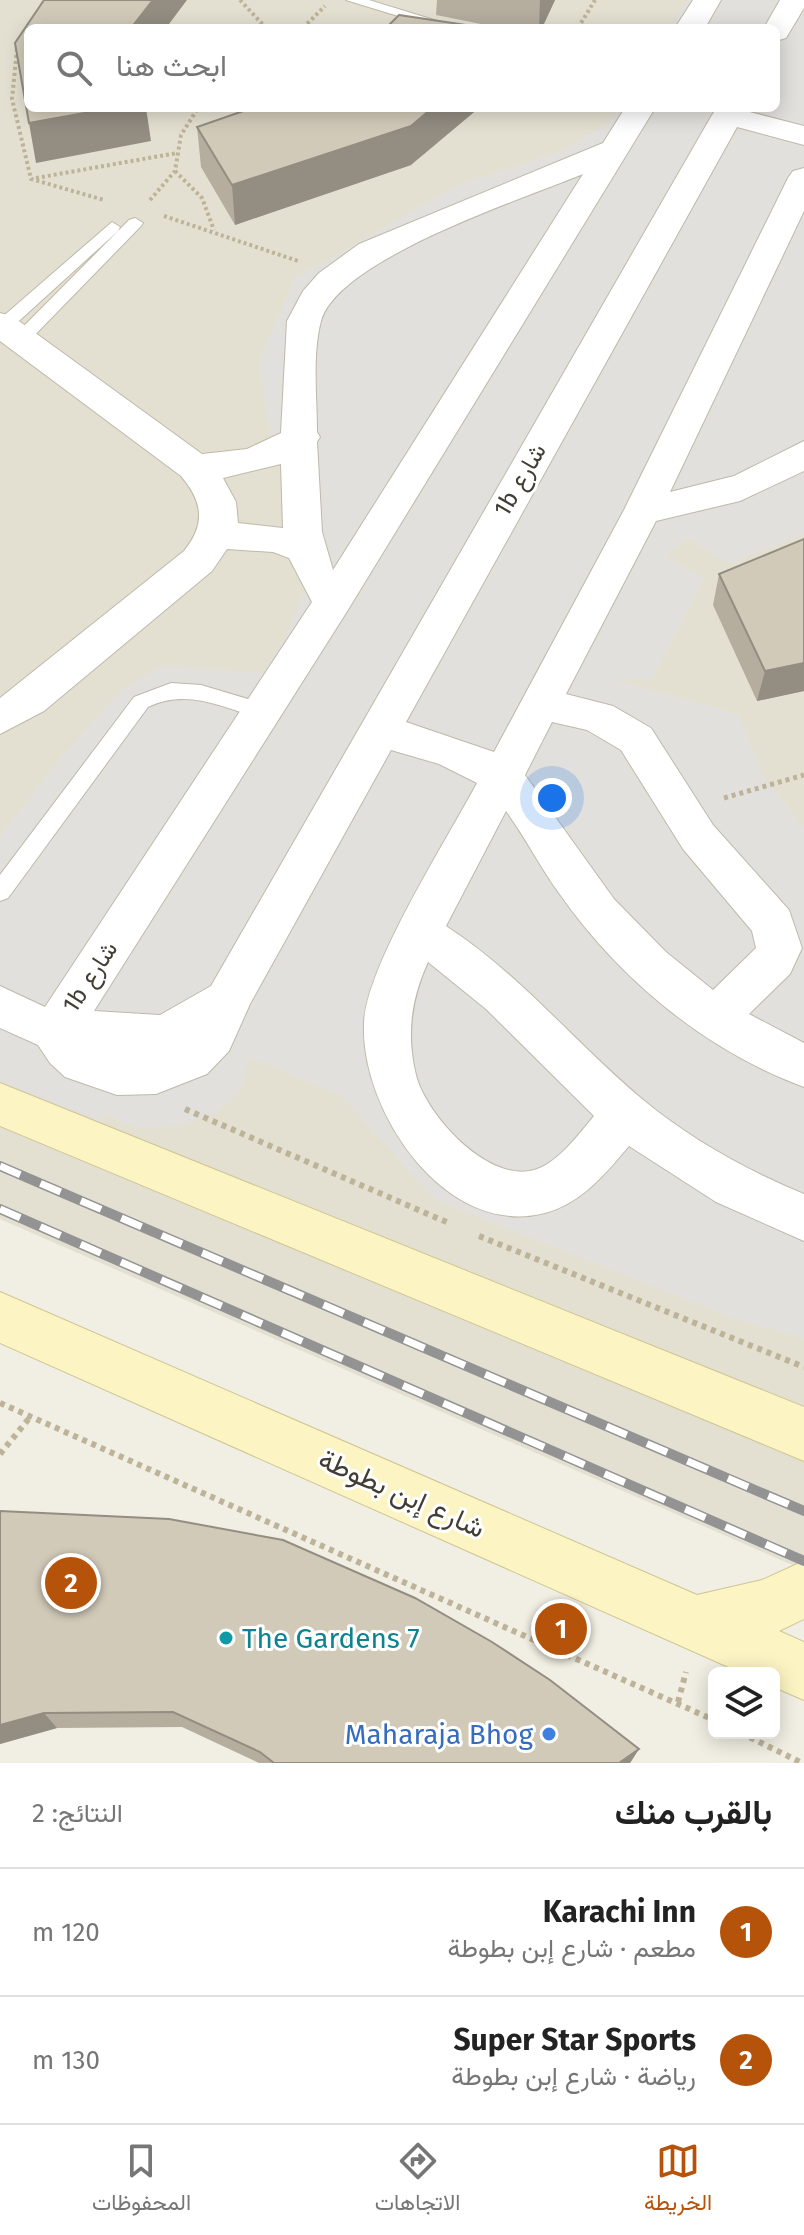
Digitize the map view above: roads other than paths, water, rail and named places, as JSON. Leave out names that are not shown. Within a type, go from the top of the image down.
[{"type":"main road","points":[[0,1104],[804,1434]]},
{"type":"main road","name":"شارع إبن بطوطة","points":[[0,1317],[804,1671]]},
{"type":"main road","points":[[699,1623],[768,1607],[804,1589]]},
{"type":"street","points":[[692,24],[707,0]]},
{"type":"street","points":[[780,25],[794,0]]},
{"type":"street","name":"1b شارع","points":[[638,112],[332,603],[55,1031],[69,1052],[91,1067],[119,1075],[149,1075],[178,1066],[203,1049],[219,1028],[228,999],[377,730],[729,112]]},
{"type":"street","points":[[729,112],[804,136]]},
{"type":"street","points":[[332,603],[305,549],[302,527],[300,339],[311,305],[336,275],[391,242],[615,149]]},
{"type":"street","points":[[626,1115],[565,1179],[530,1195],[490,1189],[441,1152],[415,1123],[397,1090],[388,1055],[386,1020],[395,986],[420,933],[643,510],[804,178]]},
{"type":"street","points":[[0,718],[30,700],[198,561],[217,535],[221,516],[217,498],[194,467],[8,329]]},
{"type":"street","points":[[194,467],[242,464],[275,453],[302,437]]},
{"type":"street","points":[[643,510],[703,501],[743,489],[804,453]]},
{"type":"street","points":[[217,535],[275,539],[305,549]]},
{"type":"street","points":[[541,704],[598,717],[625,729],[644,750],[680,810],[718,862],[764,912],[779,935],[779,948],[774,960],[713,1019]]},
{"type":"street","points":[[377,730],[451,751],[500,777],[590,902],[666,982],[713,1019],[804,1066]]},
{"type":"street","points":[[420,933],[486,978],[626,1115],[689,1159],[804,1218]]},
{"type":"street","points":[[0,1006],[55,1031]]},
{"type":"lane","points":[[353,0],[439,24]]},
{"type":"lane","points":[[8,329],[128,213]]},
{"type":"lane","points":[[0,892],[141,702],[153,695],[182,688],[261,711]]},
{"type":"railway","points":[[0,1166],[804,1511]]},
{"type":"railway","points":[[0,1209],[804,1561]]},
{"type":"place","name":"Super Star Sports","points":[[71,1583]]},
{"type":"place","name":"Karachi Inn","points":[[561,1629]]},
{"type":"place","name":"The Gardens 7","points":[[226,1638]]},
{"type":"place","name":"Maharaja Bhog","points":[[549,1734]]}]
